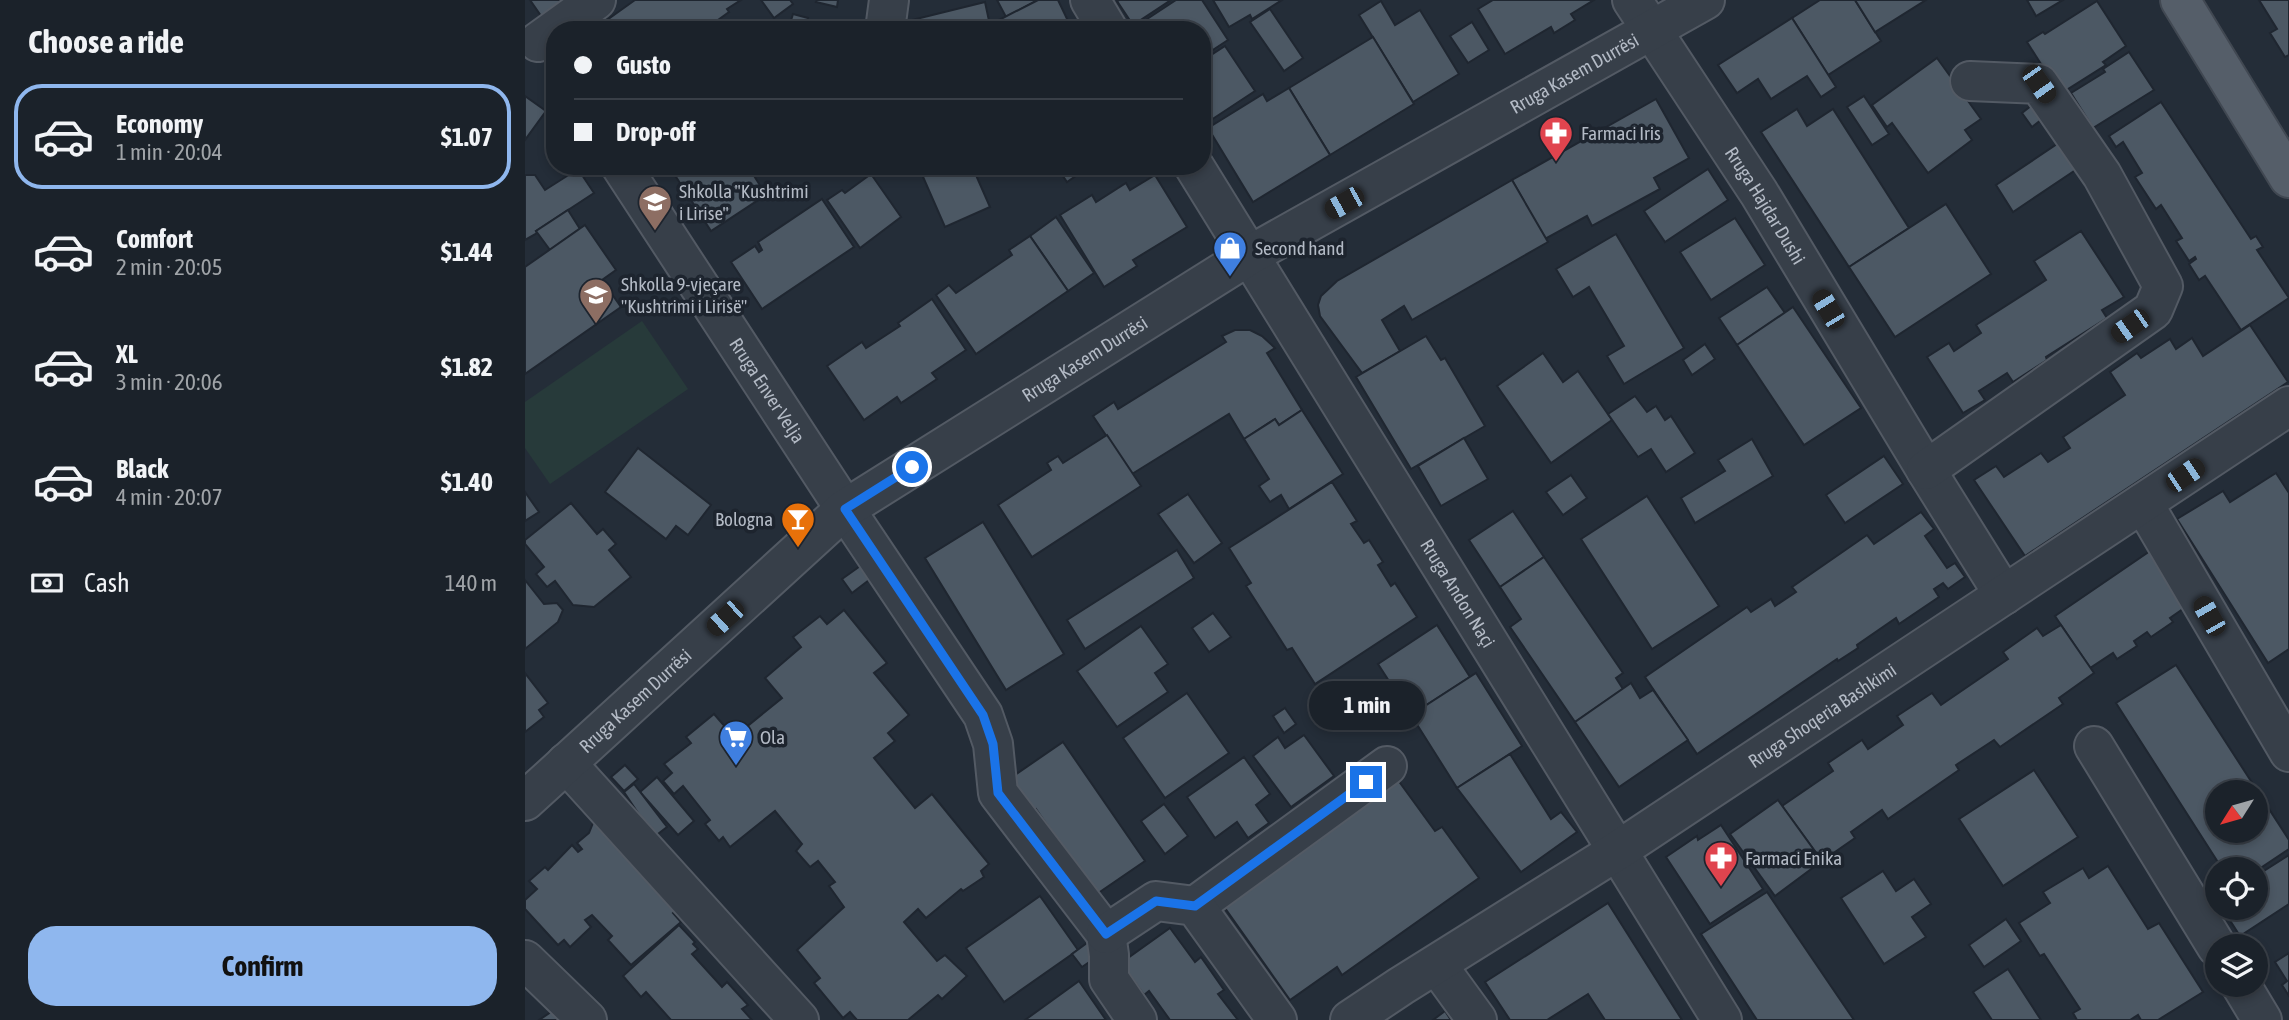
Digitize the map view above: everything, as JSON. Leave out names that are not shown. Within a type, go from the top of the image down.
[{"type":"main road","points":[[2181,0],[2289,178]]},
{"type":"street","points":[[569,21],[596,0]]},
{"type":"street","points":[[886,21],[889,0]]},
{"type":"street","points":[[1090,0],[1103,21]]},
{"type":"street","name":"Rruga Hajdar Dushi","points":[[1632,0],[1759,194],[2004,595]]},
{"type":"street","name":"Rruga Kasem Durrësi","points":[[525,801],[845,509],[1250,255],[1705,0]]},
{"type":"street","points":[[1926,470],[2153,310],[2163,286],[2102,175],[2039,84],[1970,81]]},
{"type":"street","name":"Rruga Enver Velja","points":[[627,175],[983,715],[993,744],[998,793],[1106,934]]},
{"type":"street","name":"Rruga Andon Naçi","points":[[1200,175],[1722,1020]]},
{"type":"street","name":"Rruga Shoqeria Bashkimi","points":[[1350,1020],[1618,851],[2289,406]]},
{"type":"street","points":[[2143,503],[2289,752]]},
{"type":"street","points":[[2094,746],[2209,934]]},
{"type":"street","points":[[566,763],[799,1020]]},
{"type":"street","points":[[1137,1020],[1109,979],[1106,934],[1156,901],[1195,906],[1387,766]]},
{"type":"street","points":[[1195,906],[1277,1020]]},
{"type":"street","points":[[525,960],[587,1020]]},
{"type":"street","points":[[1437,965],[1477,1020]]},
{"type":"street","points":[[2248,997],[2262,1020]]},
{"type":"shaded area","points":[[642,321],[688,389],[550,484],[525,448],[525,402]]},
{"type":"building","points":[[530,0],[580,0],[546,21]]},
{"type":"building","points":[[635,0],[741,0],[727,9],[729,12],[716,21],[606,21]]},
{"type":"building","points":[[761,0],[790,0],[793,4],[774,18]]},
{"type":"building","points":[[838,0],[837,7],[816,2]]},
{"type":"building","points":[[997,0],[1038,0],[1006,17]]},
{"type":"building","points":[[1038,0],[1058,0],[1068,21],[997,21]]},
{"type":"building","points":[[1171,0],[1139,21],[1130,21],[1117,1]]},
{"type":"building","points":[[1176,0],[1202,0],[1228,40],[1211,51],[1211,21],[1144,21]]},
{"type":"building","points":[[1213,0],[1282,0],[1252,19],[1250,15],[1229,27]]},
{"type":"building","points":[[1493,0],[1594,0],[1571,14],[1575,20],[1554,33],[1551,27],[1505,54],[1478,9]]},
{"type":"building","points":[[1820,0],[1855,0],[1881,41],[1828,75],[1792,18]]},
{"type":"building","points":[[1855,0],[1926,0],[1875,32]]},
{"type":"building","points":[[2027,0],[2063,0],[2036,16]]},
{"type":"building","points":[[2259,0],[2289,0],[2289,55],[2285,57],[2270,33],[2277,29]]},
{"type":"building","points":[[1381,1],[1395,25],[1420,10],[1459,74],[1413,102],[1359,15]]},
{"type":"building","points":[[2097,1],[2126,46],[2103,62],[2106,65],[2060,94],[2027,42],[2043,32],[2045,34]]},
{"type":"building","points":[[985,2],[989,21],[908,21]]},
{"type":"building","points":[[1270,9],[1303,58],[1284,71],[1250,22]]},
{"type":"building","points":[[793,14],[808,18],[807,21],[791,21]]},
{"type":"building","points":[[1792,18],[1836,87],[1821,97],[1807,76],[1771,99],[1758,79],[1737,93],[1718,65]]},
{"type":"building","points":[[1472,22],[1489,50],[1468,63],[1450,36]]},
{"type":"building","points":[[1373,37],[1414,104],[1330,155],[1289,88]]},
{"type":"building","points":[[1225,46],[1255,91],[1211,120],[1211,55]]},
{"type":"building","points":[[2129,52],[2154,90],[2093,128],[2071,93],[2105,72],[2103,69]]},
{"type":"building","points":[[1937,58],[1981,119],[1965,130],[1972,140],[1928,173],[1892,123],[1887,127],[1872,105]]},
{"type":"building","points":[[1289,88],[1330,155],[1253,202],[1211,133],[1211,126],[1263,94],[1267,101]]},
{"type":"building","points":[[525,96],[546,111],[525,140]]},
{"type":"building","points":[[1864,96],[1889,134],[1872,145],[1847,107]]},
{"type":"building","points":[[1656,99],[1689,158],[1654,178],[1660,189],[1592,226],[1587,216],[1545,239],[1512,180]]},
{"type":"building","points":[[2036,102],[2046,116],[2032,127],[2022,113]]},
{"type":"building","points":[[2161,102],[2251,239],[2256,236],[2263,247],[2257,250],[2289,298],[2241,330],[2205,276],[2199,280],[2189,264],[2195,257],[2189,261],[2176,241],[2182,238],[2161,205],[2156,209],[2135,177],[2142,173],[2123,142],[2116,147],[2109,136]]},
{"type":"building","points":[[1797,109],[1807,126],[1833,109],[1909,228],[1849,267],[1761,132]]},
{"type":"building","points":[[2063,140],[2080,167],[2013,212],[1996,185]]},
{"type":"building","points":[[1708,169],[1728,200],[1665,242],[1644,211]]},
{"type":"building","points":[[525,175],[535,175],[545,190],[569,175],[582,175],[594,193],[525,240]]},
{"type":"building","points":[[675,175],[754,175],[766,195],[711,231]]},
{"type":"building","points":[[872,175],[901,217],[860,248],[827,200],[842,190],[845,193]]},
{"type":"building","points":[[922,175],[976,175],[990,207],[945,227]]},
{"type":"building","points":[[1062,175],[1077,175],[1067,182]]},
{"type":"building","points":[[1155,175],[1187,227],[1133,260],[1137,266],[1104,287],[1060,215],[1092,195],[1096,202],[1126,183],[1130,190]]},
{"type":"building","points":[[1512,180],[1548,242],[1412,320],[1404,306],[1382,320],[1400,351],[1362,373],[1320,316],[1318,305],[1321,296],[1337,281]]},
{"type":"building","points":[[822,199],[854,247],[762,309],[731,262],[755,246],[759,252],[762,250],[758,242]]},
{"type":"building","points":[[1946,204],[1991,274],[1895,337],[1849,267]]},
{"type":"building","points":[[568,210],[580,229],[550,250],[536,231]]},
{"type":"building","points":[[1056,217],[1094,273],[1068,291],[1030,236]]},
{"type":"building","points":[[1735,218],[1765,265],[1711,300],[1680,252]]},
{"type":"building","points":[[585,225],[616,270],[602,280],[621,307],[525,374],[525,267]]},
{"type":"building","points":[[2081,231],[2124,297],[2102,310],[2107,318],[2046,357],[2047,360],[2013,382],[2007,373],[1979,391],[1985,400],[1963,413],[1927,357],[1949,343],[1954,351],[1981,333],[1976,325],[2046,280],[2034,261]]},
{"type":"building","points":[[1616,234],[1684,348],[1624,384],[1607,356],[1624,346],[1589,287],[1573,297],[1556,269]]},
{"type":"building","points":[[1030,236],[1068,291],[976,354],[936,295],[949,285],[956,293],[1012,255],[1009,250]]},
{"type":"building","points":[[1767,287],[1785,313],[1737,345],[1719,318]]},
{"type":"building","points":[[932,299],[966,350],[932,373],[937,379],[901,403],[897,397],[864,420],[827,366],[862,342],[866,348],[900,326],[898,323]]},
{"type":"building","points":[[1793,307],[1861,408],[1804,445],[1737,345]]},
{"type":"building","points":[[2250,325],[2288,382],[2025,556],[1974,480],[1996,466],[2004,477],[2041,453],[2048,462],[2070,448],[2063,437],[2125,395],[2110,372],[2137,353],[2141,358],[2170,339],[2176,349],[2192,338],[2203,356]]},
{"type":"building","points":[[1235,330],[1250,330],[1262,336],[1275,348],[1267,353],[1302,410],[1279,425],[1275,419],[1244,439],[1229,414],[1132,474],[1093,416],[1114,402],[1118,409],[1226,342],[1222,336]]},
{"type":"building","points":[[1426,336],[1441,360],[1445,358],[1485,426],[1411,469],[1356,377]]},
{"type":"building","points":[[1705,344],[1715,359],[1692,375],[1683,360]]},
{"type":"building","points":[[1543,353],[1563,382],[1578,371],[1612,420],[1551,463],[1497,386]]},
{"type":"building","points":[[1635,396],[1647,412],[1656,406],[1665,420],[1671,416],[1695,453],[1666,472],[1651,449],[1638,457],[1608,414]]},
{"type":"building","points":[[1302,410],[1343,474],[1289,509],[1281,495],[1270,502],[1259,486],[1269,479],[1244,439],[1275,419],[1279,425]]},
{"type":"building","points":[[1107,435],[1141,486],[1032,557],[998,505],[1051,470],[1047,463],[1058,456],[1063,463]]},
{"type":"building","points":[[1464,438],[1488,479],[1441,506],[1418,466]]},
{"type":"building","points":[[1752,439],[1773,476],[1695,523],[1681,498],[1725,471],[1718,460]]},
{"type":"building","points":[[638,448],[711,505],[688,535],[676,526],[666,539],[605,492]]},
{"type":"building","points":[[1884,456],[1903,484],[1845,523],[1826,495]]},
{"type":"building","points":[[2276,473],[2289,493],[2289,649],[2268,663],[2177,519],[2223,491],[2230,502]]},
{"type":"building","points":[[1571,475],[1587,498],[1563,515],[1546,492]]},
{"type":"building","points":[[1332,482],[1357,521],[1351,524],[1364,543],[1369,540],[1383,562],[1378,565],[1391,586],[1395,583],[1417,617],[1315,684],[1292,648],[1287,650],[1246,586],[1251,583],[1229,548]]},
{"type":"building","points":[[525,492],[539,512],[525,521]]},
{"type":"building","points":[[1188,494],[1222,543],[1194,563],[1158,514]]},
{"type":"building","points":[[1647,496],[1719,606],[1652,649],[1581,539]]},
{"type":"building","points":[[571,503],[597,534],[603,529],[616,544],[609,550],[631,577],[594,607],[573,605],[555,581],[547,587],[536,574],[544,567],[525,544],[525,540]]},
{"type":"building","points":[[1513,511],[1544,557],[1500,587],[1469,540]]},
{"type":"building","points":[[1921,512],[1934,529],[1925,536],[1947,568],[1955,563],[1965,577],[1948,589],[1943,583],[1934,589],[1939,597],[1899,624],[1896,618],[1857,645],[1858,648],[1838,661],[1837,659],[1697,754],[1645,677],[1747,607],[1751,612],[1771,599],[1775,606],[1796,592],[1792,587],[1867,535],[1874,544]]},
{"type":"building","points":[[983,522],[1064,654],[1006,690],[925,558]]},
{"type":"building","points":[[2153,549],[2190,604],[2170,618],[2173,622],[2151,637],[2147,632],[2134,641],[2137,646],[2117,659],[2113,653],[2090,668],[2055,616]]},
{"type":"building","points":[[1177,550],[1194,578],[1085,649],[1067,620]]},
{"type":"building","points":[[1544,557],[1623,673],[1616,678],[1623,689],[1575,722],[1510,627],[1521,619],[1500,587]]},
{"type":"building","points":[[863,564],[873,577],[852,593],[842,579]]},
{"type":"building","points":[[525,580],[544,604],[557,603],[563,610],[558,622],[525,649]]},
{"type":"building","points":[[844,610],[887,663],[874,673],[909,715],[888,733],[895,741],[874,758],[915,808],[932,794],[989,864],[981,871],[984,877],[963,891],[961,889],[926,918],[918,909],[904,922],[937,961],[945,955],[967,976],[942,999],[938,995],[908,1020],[857,1020],[850,1012],[843,1018],[814,983],[820,978],[797,950],[844,907],[829,886],[835,882],[818,861],[810,867],[796,851],[802,844],[775,811],[730,847],[723,837],[719,841],[705,824],[710,820],[683,786],[674,794],[663,781],[672,773],[664,764],[691,743],[686,737],[714,714],[734,737],[782,698],[765,678],[801,647],[793,637],[820,616],[827,624]]},
{"type":"building","points":[[1213,613],[1231,637],[1209,652],[1192,628]]},
{"type":"building","points":[[1437,625],[1470,677],[1411,715],[1378,664]]},
{"type":"building","points":[[2061,625],[2094,673],[2059,698],[2063,704],[2000,747],[1994,740],[1956,765],[1959,770],[1888,819],[1882,810],[1851,832],[1855,838],[1822,861],[1782,806],[1833,771],[1828,763],[1862,740],[1868,749],[1903,725],[1897,716],[1932,693],[1941,705],[2008,659],[2003,652],[2037,628],[2043,636]]},
{"type":"building","points":[[1141,626],[1168,664],[1155,673],[1168,692],[1117,727],[1077,671]]},
{"type":"building","points":[[2176,665],[2250,780],[2205,780],[2205,842],[2116,703]]},
{"type":"building","points":[[525,673],[548,703],[539,710],[544,717],[525,732]]},
{"type":"building","points":[[1476,673],[1522,746],[1457,788],[1411,715]]},
{"type":"building","points":[[1631,683],[1640,698],[1653,690],[1688,740],[1619,787],[1575,722]]},
{"type":"building","points":[[1187,693],[1229,753],[1165,798],[1123,738]]},
{"type":"building","points":[[1285,708],[1296,724],[1284,733],[1273,716]]},
{"type":"building","points":[[1304,735],[1334,776],[1291,807],[1253,756],[1278,737],[1285,748]]},
{"type":"building","points":[[1063,742],[1145,861],[1091,898],[1063,848],[1036,809],[1031,812],[1009,779]]},
{"type":"building","points":[[1510,754],[1551,819],[1561,812],[1577,832],[1521,872],[1457,788]]},
{"type":"building","points":[[1244,757],[1270,794],[1256,805],[1269,823],[1248,838],[1237,822],[1215,838],[1187,797]]},
{"type":"building","points":[[625,765],[638,779],[624,791],[611,777]]},
{"type":"building","points":[[2034,770],[2078,837],[2003,886],[1959,819]]},
{"type":"building","points":[[1395,776],[1435,831],[1442,827],[1479,878],[1342,975],[1337,967],[1290,1000],[1220,901]]},
{"type":"building","points":[[657,777],[694,821],[678,835],[640,792]]},
{"type":"building","points":[[634,784],[667,827],[654,837],[624,792]]},
{"type":"building","points":[[1778,800],[1822,861],[1775,896],[1730,834]]},
{"type":"building","points":[[1164,804],[1188,836],[1165,854],[1141,821]]},
{"type":"building","points":[[2268,807],[2289,840],[2289,849],[2268,863],[2268,857],[2215,857],[2206,844],[2268,844]]},
{"type":"building","points":[[599,820],[679,907],[673,913],[681,922],[631,965],[608,940],[612,936],[592,915],[585,920],[591,927],[570,947],[564,940],[558,945],[525,909],[525,900],[537,889],[529,881],[545,867],[548,870],[572,845],[578,852],[582,849],[577,843],[589,833],[593,823]]},
{"type":"building","points":[[1721,825],[1763,889],[1710,924],[1666,857],[1697,836],[1698,840]]},
{"type":"building","points":[[2289,855],[2289,904],[2268,918],[2268,868]]},
{"type":"building","points":[[2108,866],[2148,929],[2159,923],[2203,992],[2158,1020],[2141,1020],[2138,1015],[2130,1020],[2077,1020],[2073,1013],[2080,1009],[2044,954],[2040,956],[2019,923],[2050,903],[2043,892],[2083,868],[2089,878]]},
{"type":"building","points":[[1883,871],[1896,891],[1914,879],[1931,904],[1912,917],[1926,937],[1884,964],[1841,898]]},
{"type":"building","points":[[1767,892],[1854,1020],[1757,1020],[1701,934]]},
{"type":"building","points":[[1040,896],[1078,950],[1004,1002],[966,948]]},
{"type":"building","points":[[1608,903],[1682,1020],[1605,1020],[1588,994],[1547,1020],[1510,1020],[1485,982]]},
{"type":"building","points":[[2006,919],[2021,941],[1984,967],[1969,945]]},
{"type":"building","points":[[2230,920],[2264,920],[2243,934],[2239,934]]},
{"type":"building","points":[[679,925],[695,942],[693,944],[698,949],[692,954],[722,987],[727,982],[748,1005],[742,1009],[752,1020],[671,1020],[646,992],[641,997],[623,976]]},
{"type":"building","points":[[1170,928],[1195,962],[1201,957],[1224,990],[1218,994],[1238,1020],[1170,1020],[1149,991],[1144,995],[1121,963]]},
{"type":"building","points":[[1091,940],[1101,954],[1082,967],[1072,954]]},
{"type":"building","points":[[2289,953],[2289,996],[2282,985],[2287,981],[2275,962]]},
{"type":"building","points":[[2008,969],[2041,1020],[1992,1020],[1973,992]]},
{"type":"building","points":[[1079,981],[1106,1020],[1025,1020]]},
{"type":"building","points":[[560,1006],[569,1020],[539,1020]]},
{"type":"building","points":[[1445,1011],[1451,1020],[1433,1020]]},
{"type":"place","name":"Farmaci Iris","points":[[1556,163]]},
{"type":"place","name":"Shkolla \"Kushtrimi i Lirise\"","points":[[655,232]]},
{"type":"place","name":"Second hand","points":[[1230,278]]},
{"type":"place","name":"Shkolla 9-vjeçare \"Kushtrimi i Lirisë\"","points":[[596,325]]},
{"type":"place","name":"Bologna","points":[[798,549]]},
{"type":"place","name":"Ola","points":[[736,767]]},
{"type":"place","name":"Farmaci Enika","points":[[1721,888]]},
{"type":"route","points":[[912,467],[845,509],[983,715],[993,744],[998,793],[1106,934],[1156,901],[1195,906],[1366,782]]}]
